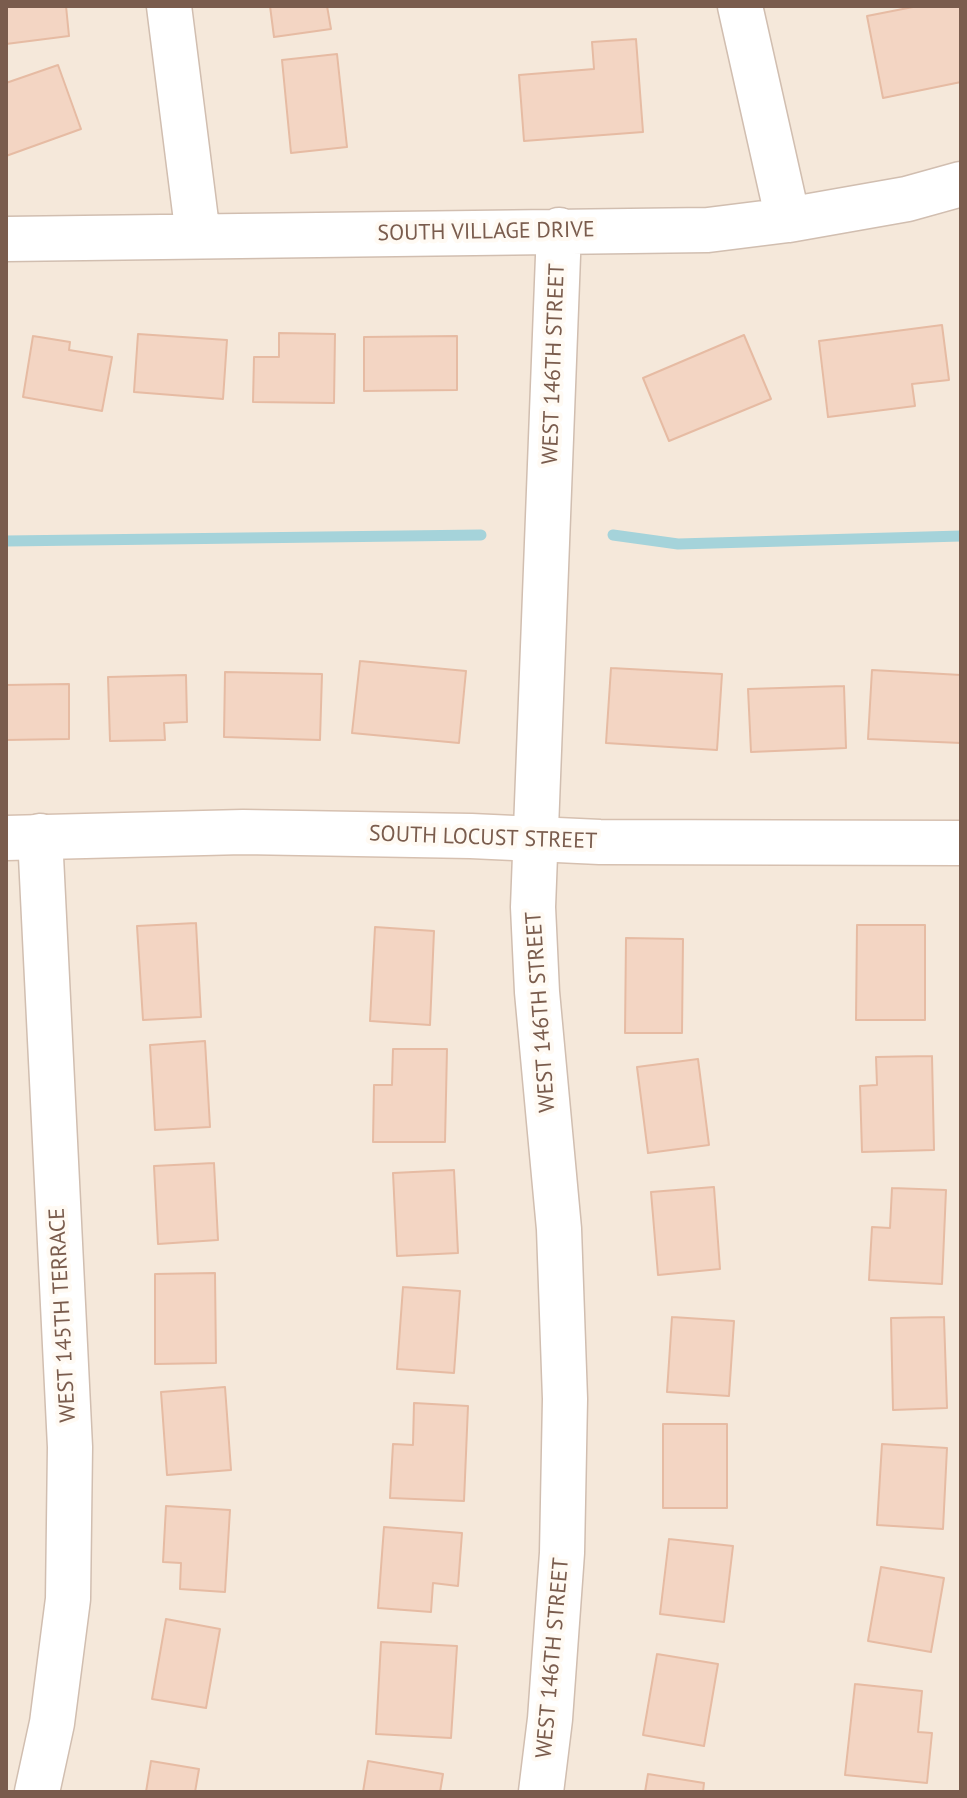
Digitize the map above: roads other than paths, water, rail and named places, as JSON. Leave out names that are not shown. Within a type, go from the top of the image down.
[{"type":"street","points":[[169,6],[198,236]]},
{"type":"street","points":[[740,6],[788,220]]},
{"type":"street","name":"SOUTH VILLAGE DRIVE","points":[[6,239],[708,230],[788,220],[907,199],[961,184]]},
{"type":"street","name":"WEST 146TH STREET","points":[[541,1792],[550,1719],[562,1553],[565,1399],[559,1229],[537,992],[533,907],[559,230]]},
{"type":"street","name":"SOUTH LOCUST STREET","points":[[23,837],[243,832],[629,843],[961,843]]},
{"type":"street","name":"WEST 145TH TERRACE","points":[[23,837],[70,1463],[68,1599],[52,1723],[37,1792]]},
{"type":"waterway","points":[[6,541],[481,535]]},
{"type":"waterway","points":[[613,535],[678,544],[961,536]]}]
